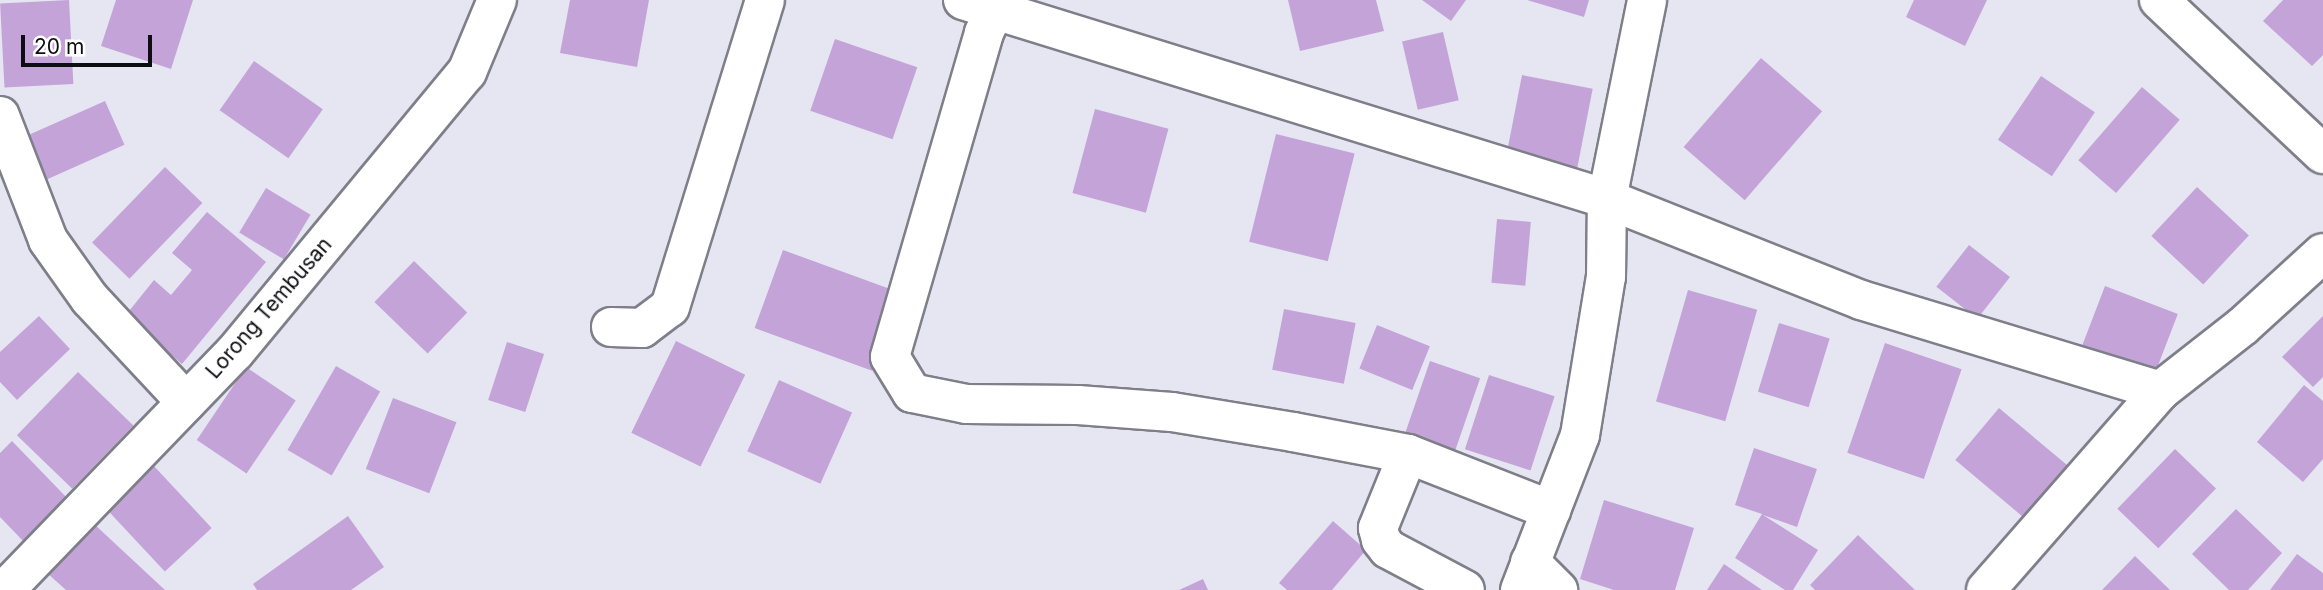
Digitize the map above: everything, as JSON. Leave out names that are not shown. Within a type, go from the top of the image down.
[{"type":"street","name":"Lorong Tembusan","points":[[5,590],[235,352],[467,72],[497,0]]},
{"type":"street","points":[[611,327],[642,328],[670,307],[765,0]]},
{"type":"street","points":[[1558,590],[1525,576],[1580,435],[1606,276],[1607,200],[1647,0]]},
{"type":"street","points":[[2159,0],[2323,154]]},
{"type":"street","points":[[1550,510],[1408,454],[1172,412],[1078,405],[966,404],[912,394],[890,357],[984,33],[979,5],[1607,200],[1861,300],[2160,391]]},
{"type":"street","points":[[0,116],[48,240],[90,299],[186,402]]},
{"type":"street","points":[[1986,590],[2160,391],[2244,326],[2323,253]]},
{"type":"street","points":[[1408,454],[1378,528],[1381,540],[1388,550],[1465,590]]},
{"type":"building","points":[[69,0],[73,84],[4,87],[0,4]]},
{"type":"building","points":[[116,0],[193,0],[171,69],[101,46]]},
{"type":"building","points":[[570,0],[649,0],[637,67],[560,53]]},
{"type":"building","points":[[1288,0],[1376,0],[1384,31],[1300,51]]},
{"type":"building","points":[[1422,0],[1466,0],[1451,21]]},
{"type":"building","points":[[1527,0],[1589,0],[1584,17]]},
{"type":"building","points":[[1914,0],[1987,0],[1965,46],[1906,17]]},
{"type":"building","points":[[2283,0],[2323,0],[2323,55],[2312,66],[2263,21]]},
{"type":"building","points":[[1443,32],[1459,100],[1418,110],[1402,41]]},
{"type":"building","points":[[835,39],[917,67],[893,139],[810,111]]},
{"type":"building","points":[[1761,58],[1822,111],[1745,200],[1684,147]]},
{"type":"building","points":[[254,61],[323,109],[288,158],[220,110]]},
{"type":"building","points":[[1522,75],[1593,89],[1576,177],[1505,163]]},
{"type":"building","points":[[2041,76],[2095,112],[2052,176],[1998,140]]},
{"type":"building","points":[[2142,87],[2180,120],[2116,193],[2078,160]]},
{"type":"building","points":[[105,101],[125,145],[35,185],[15,141]]},
{"type":"building","points":[[1095,109],[1168,129],[1146,213],[1072,193]]},
{"type":"building","points":[[1276,134],[1355,154],[1328,261],[1249,242]]},
{"type":"building","points":[[165,167],[202,203],[129,279],[92,243]]},
{"type":"building","points":[[2197,187],[2249,235],[2203,284],[2151,236]]},
{"type":"building","points":[[266,188],[311,215],[284,259],[239,233]]},
{"type":"building","points":[[207,212],[266,262],[182,364],[125,316],[154,280],[171,295],[192,270],[172,253]]},
{"type":"building","points":[[1497,219],[1531,222],[1525,286],[1491,283]]},
{"type":"building","points":[[1969,245],[2010,277],[1977,319],[1936,287]]},
{"type":"building","points":[[783,250],[900,293],[872,371],[755,328]]},
{"type":"building","points":[[414,261],[467,312],[428,353],[374,302]]},
{"type":"building","points":[[2105,286],[2178,314],[2153,378],[2080,350]]},
{"type":"building","points":[[1688,290],[1757,310],[1725,421],[1656,402]]},
{"type":"building","points":[[1284,309],[1356,323],[1344,384],[1272,370]]},
{"type":"building","points":[[39,316],[70,349],[17,400],[0,382],[0,352]]},
{"type":"building","points":[[2323,316],[2323,377],[2313,387],[2282,357]]},
{"type":"building","points":[[1779,323],[1830,338],[1809,407],[1758,392]]},
{"type":"building","points":[[1377,325],[1430,346],[1412,390],[1359,369]]},
{"type":"building","points":[[676,341],[745,375],[700,466],[631,433]]},
{"type":"building","points":[[507,342],[544,354],[525,412],[488,400]]},
{"type":"building","points":[[1885,343],[1962,369],[1924,479],[1847,453]]},
{"type":"building","points":[[1430,361],[1480,378],[1455,452],[1405,435]]},
{"type":"building","points":[[336,366],[380,392],[332,476],[288,450]]},
{"type":"building","points":[[246,367],[296,401],[247,474],[197,440]]},
{"type":"building","points":[[78,372],[133,425],[72,489],[17,435]]},
{"type":"building","points":[[1489,375],[1555,396],[1531,471],[1465,449]]},
{"type":"building","points":[[779,380],[852,413],[820,484],[747,451]]},
{"type":"building","points":[[2304,385],[2323,401],[2323,459],[2303,482],[2257,442]]},
{"type":"building","points":[[393,398],[456,422],[429,493],[366,469]]},
{"type":"building","points":[[1999,408],[2073,470],[2030,522],[1955,460]]},
{"type":"building","points":[[12,441],[69,500],[25,543],[0,517],[0,453]]},
{"type":"building","points":[[1754,448],[1817,469],[1797,527],[1763,515],[1818,550],[1793,590],[1785,590],[1735,558],[1762,514],[1735,505]]},
{"type":"building","points":[[2175,449],[2216,489],[2158,548],[2117,509]]},
{"type":"building","points":[[153,465],[212,528],[165,572],[106,509]]},
{"type":"building","points":[[1604,500],[1694,528],[1675,590],[1614,590],[1580,579]]},
{"type":"building","points":[[2236,509],[2282,553],[2248,590],[2229,590],[2192,554]]},
{"type":"building","points":[[348,516],[384,567],[351,590],[257,590],[253,584]]},
{"type":"building","points":[[1333,521],[1366,550],[1332,590],[1287,590],[1279,583]]},
{"type":"building","points":[[93,523],[165,590],[66,590],[47,573]]},
{"type":"building","points":[[1858,535],[1915,590],[1815,590],[1810,585]]},
{"type":"building","points":[[2297,554],[2323,573],[2323,590],[2270,590]]},
{"type":"building","points":[[2135,556],[2170,590],[2102,590]]},
{"type":"building","points":[[1724,564],[1762,590],[1707,590]]},
{"type":"building","points":[[1203,579],[1208,590],[1179,590]]}]
